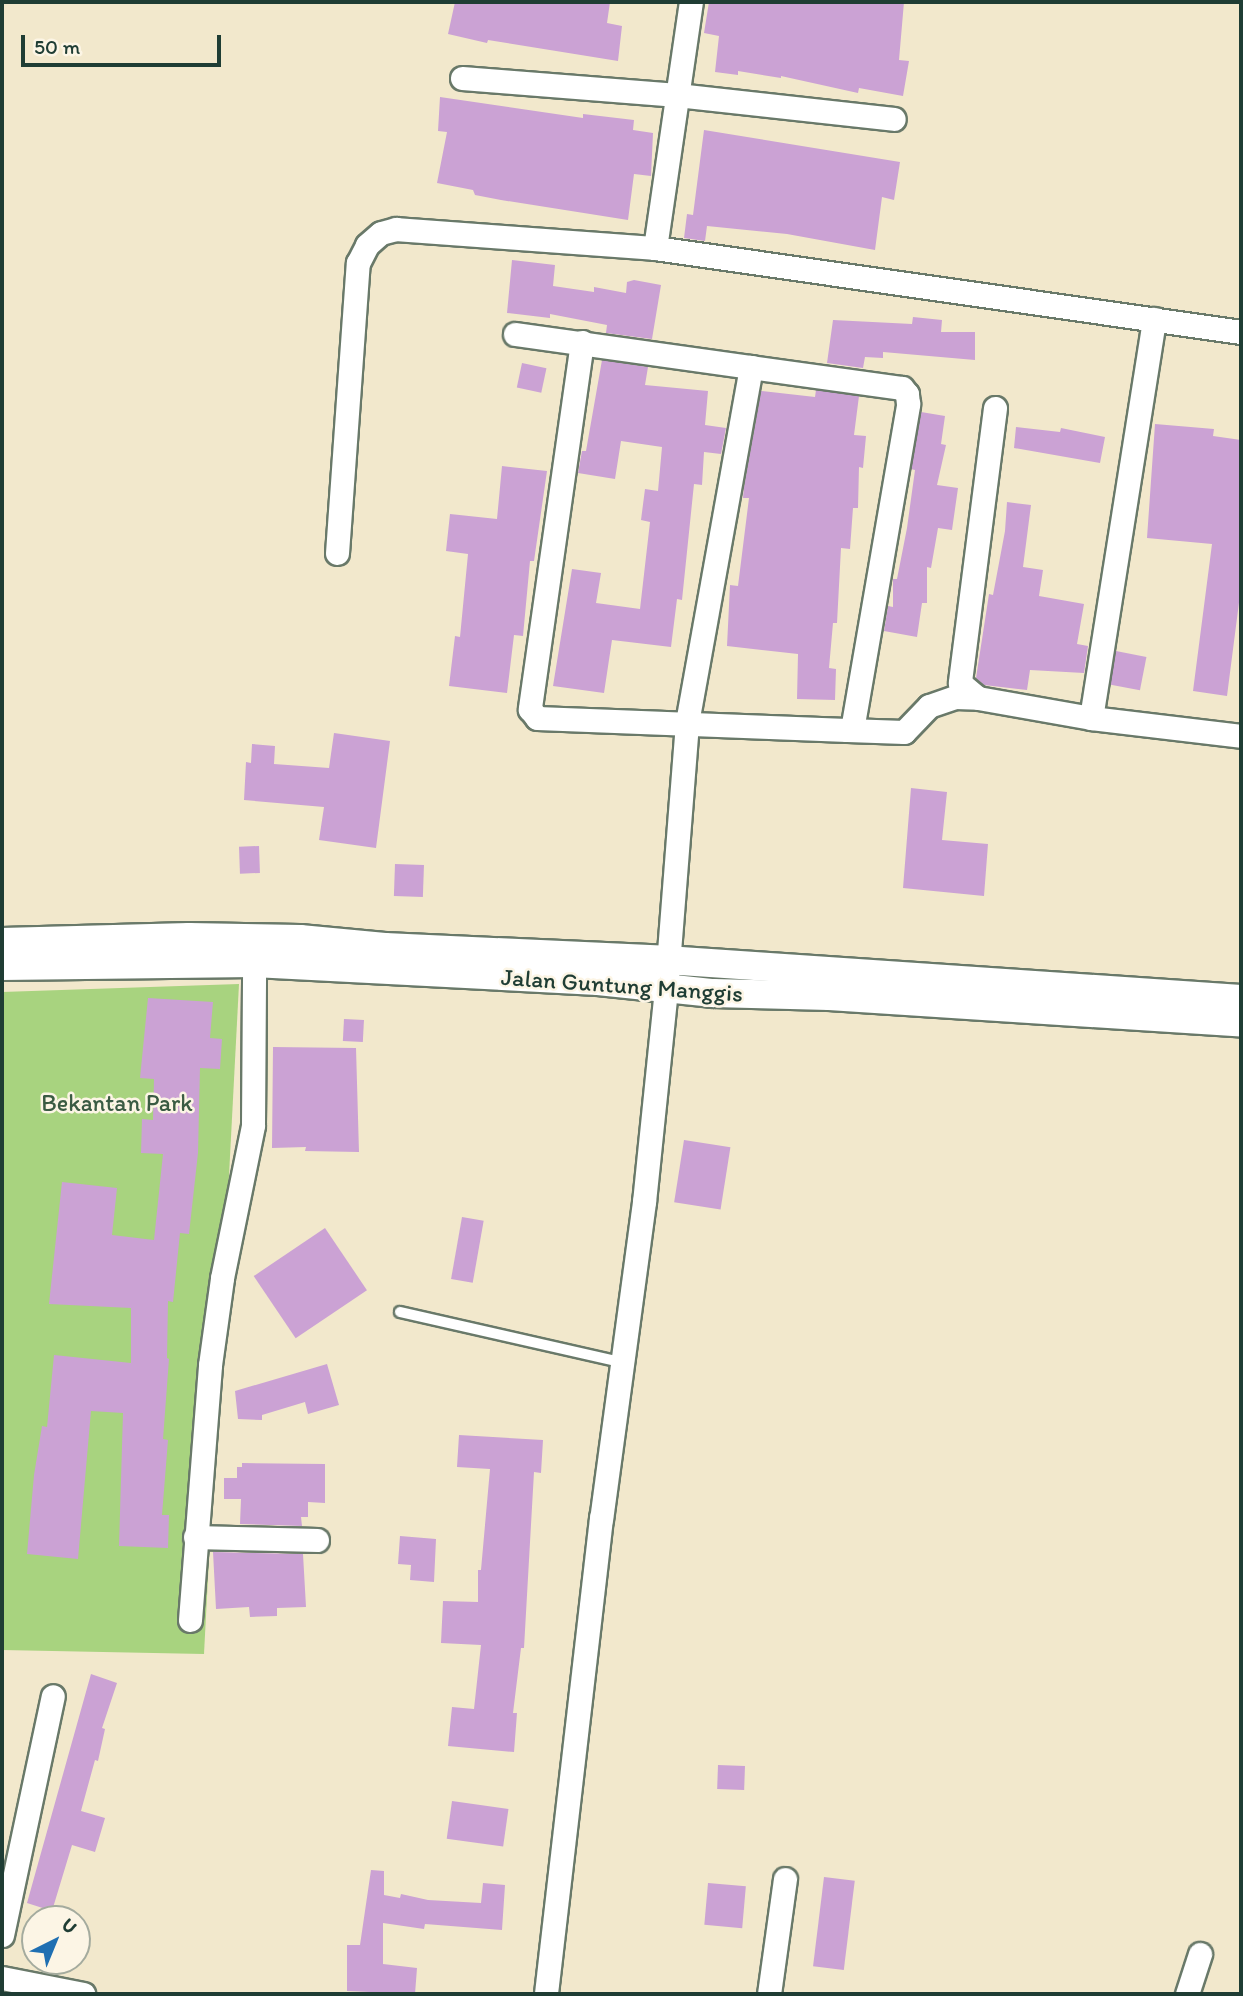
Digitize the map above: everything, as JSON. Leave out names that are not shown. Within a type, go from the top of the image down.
[{"type":"street","points":[[655,248],[691,2]]},
{"type":"street","points":[[462,78],[677,95],[894,119]]},
{"type":"street","points":[[337,553],[358,263],[367,245],[380,233],[396,229],[655,248],[1241,332]]},
{"type":"street","points":[[1091,718],[1154,319]]},
{"type":"street","points":[[515,334],[902,388],[907,394],[908,404],[856,711],[853,724],[847,730]]},
{"type":"street","points":[[582,342],[531,711],[537,718],[904,732],[929,706],[955,697],[978,698],[1091,718],[1241,736]]},
{"type":"street","points":[[546,1994],[572,1752],[620,1362],[644,1202],[666,989],[666,960],[687,723],[751,367]]},
{"type":"street","points":[[978,698],[960,683],[995,408]]},
{"type":"street","name":"Jalan Guntung Manggis","points":[[2,965],[136,950],[300,939],[385,947],[666,960],[1241,999]]},
{"type":"street","name":"Jalan Guntung Manggis","points":[[2,942],[136,950],[254,963],[597,981],[666,989],[829,996],[1241,1023]]},
{"type":"street","points":[[190,1620],[210,1365],[220,1291],[253,1125],[254,963]]},
{"type":"street","points":[[195,1537],[317,1540]]},
{"type":"street","points":[[2,1935],[53,1696]]},
{"type":"street","points":[[769,1994],[785,1879]]},
{"type":"street","points":[[1187,1994],[1200,1954]]},
{"type":"street","points":[[2,1978],[83,1994]]},
{"type":"lane","points":[[400,1312],[620,1362]]},
{"type":"green space","name":"Bekantan Park","points":[[239,984],[204,1654],[2,1650],[2,992]]},
{"type":"building","points":[[455,2],[610,2],[607,23],[622,26],[618,61],[488,40],[487,43],[448,34]]},
{"type":"building","points":[[709,2],[904,2],[899,60],[909,61],[903,96],[859,88],[858,93],[781,76],[738,71],[738,75],[715,72],[719,36],[704,33]]},
{"type":"building","points":[[440,97],[583,118],[583,114],[634,120],[633,130],[653,133],[651,176],[634,174],[628,220],[475,195],[473,190],[437,183],[447,132],[438,131]]},
{"type":"building","points":[[704,130],[900,162],[894,200],[882,197],[875,250],[787,234],[707,226],[705,241],[684,238],[687,214],[693,215]]},
{"type":"building","points":[[512,260],[555,265],[553,286],[594,292],[594,287],[626,293],[627,282],[634,280],[661,285],[652,339],[606,333],[607,325],[550,314],[550,318],[507,313]]},
{"type":"building","points":[[913,317],[942,320],[941,332],[975,332],[975,360],[883,352],[883,358],[865,357],[863,368],[827,363],[833,320],[912,324]]},
{"type":"building","points":[[602,360],[648,367],[645,385],[708,391],[705,425],[726,428],[721,454],[704,452],[702,485],[694,484],[682,600],[677,599],[671,647],[612,640],[604,693],[553,686],[572,569],[601,573],[596,603],[640,609],[650,522],[641,520],[645,489],[658,491],[662,447],[621,441],[615,479],[578,473],[582,451],[586,451]]},
{"type":"building","points":[[522,363],[546,368],[541,393],[517,387]]},
{"type":"building","points":[[816,390],[859,396],[854,435],[866,436],[863,468],[859,467],[858,508],[853,508],[850,549],[841,548],[837,623],[833,623],[829,668],[836,669],[835,700],[797,699],[798,654],[727,646],[730,585],[738,586],[749,498],[743,498],[744,487],[761,391],[815,397]]},
{"type":"building","points":[[921,412],[945,416],[941,444],[946,445],[937,485],[958,488],[952,530],[938,528],[931,568],[927,567],[927,603],[922,603],[917,637],[884,631],[888,606],[893,607],[893,579],[897,579],[907,528],[915,470],[911,469]]},
{"type":"building","points":[[1155,424],[1214,429],[1213,436],[1241,440],[1241,587],[1227,696],[1193,691],[1212,544],[1147,538]]},
{"type":"building","points":[[1016,427],[1060,432],[1061,428],[1105,437],[1100,463],[1014,448]]},
{"type":"building","points":[[502,466],[547,471],[534,561],[530,561],[523,636],[514,635],[507,693],[449,686],[455,636],[460,637],[468,554],[446,551],[450,514],[497,519]]},
{"type":"building","points":[[1007,502],[1031,505],[1023,567],[1043,570],[1039,596],[1084,604],[1077,644],[1088,646],[1084,673],[1030,670],[1027,690],[984,685],[976,678],[989,594],[993,595],[1005,531]]},
{"type":"building","points":[[1116,651],[1146,657],[1140,690],[1110,684]]},
{"type":"building","points":[[334,733],[390,741],[376,848],[319,840],[324,807],[244,800],[246,762],[251,763],[252,744],[275,746],[274,764],[329,768]]},
{"type":"building","points":[[911,788],[947,792],[942,840],[988,844],[984,896],[903,888]]},
{"type":"building","points":[[259,846],[260,873],[240,874],[239,847]]},
{"type":"building","points":[[395,864],[424,865],[423,897],[394,896]]},
{"type":"building","points":[[148,998],[213,1002],[210,1038],[222,1039],[220,1069],[200,1068],[198,1153],[189,1234],[180,1233],[173,1302],[168,1301],[169,1359],[163,1439],[168,1440],[162,1515],[169,1515],[168,1548],[119,1546],[123,1413],[91,1411],[78,1559],[27,1554],[34,1475],[42,1426],[47,1427],[54,1355],[131,1363],[131,1308],[49,1304],[62,1182],[117,1188],[112,1235],[154,1240],[163,1154],[141,1153],[142,1119],[153,1120],[154,1079],[140,1078]]},
{"type":"building","points":[[344,1019],[364,1020],[363,1042],[343,1041]]},
{"type":"building","points":[[273,1047],[356,1048],[359,1152],[305,1151],[306,1147],[272,1148]]},
{"type":"building","points":[[684,1140],[730,1147],[721,1210],[674,1202]]},
{"type":"building","points":[[462,1217],[484,1221],[473,1283],[451,1279]]},
{"type":"building","points":[[325,1228],[367,1290],[296,1338],[254,1276]]},
{"type":"building","points":[[327,1364],[339,1405],[308,1414],[305,1402],[262,1415],[262,1420],[238,1419],[235,1391]]},
{"type":"building","points":[[459,1435],[543,1440],[541,1473],[534,1472],[524,1648],[521,1648],[513,1713],[517,1713],[514,1752],[448,1746],[452,1707],[474,1709],[481,1645],[441,1643],[443,1601],[478,1602],[478,1570],[481,1570],[490,1469],[457,1467]]},
{"type":"building","points":[[242,1463],[325,1464],[325,1503],[308,1502],[308,1517],[301,1517],[302,1526],[240,1524],[241,1499],[224,1499],[224,1478],[237,1478],[237,1467],[242,1467]]},
{"type":"building","points":[[400,1536],[436,1539],[434,1582],[410,1580],[411,1565],[398,1564]]},
{"type":"building","points":[[213,1552],[303,1554],[306,1607],[277,1608],[277,1616],[250,1617],[249,1607],[216,1609]]},
{"type":"building","points":[[91,1674],[117,1683],[102,1728],[105,1729],[98,1761],[95,1760],[81,1811],[105,1818],[95,1852],[72,1845],[54,1905],[27,1903]]},
{"type":"building","points":[[718,1765],[745,1766],[744,1790],[717,1789]]},
{"type":"building","points":[[452,1801],[508,1809],[503,1847],[447,1839]]},
{"type":"building","points":[[371,1870],[384,1871],[384,1895],[400,1898],[401,1894],[428,1900],[481,1903],[483,1883],[505,1885],[502,1930],[425,1924],[424,1929],[383,1923],[383,1964],[417,1968],[415,1994],[347,1991],[347,1945],[360,1945]]},
{"type":"building","points":[[824,1877],[855,1881],[844,1970],[813,1966]]},
{"type":"building","points":[[708,1883],[746,1886],[742,1928],[704,1925]]}]
